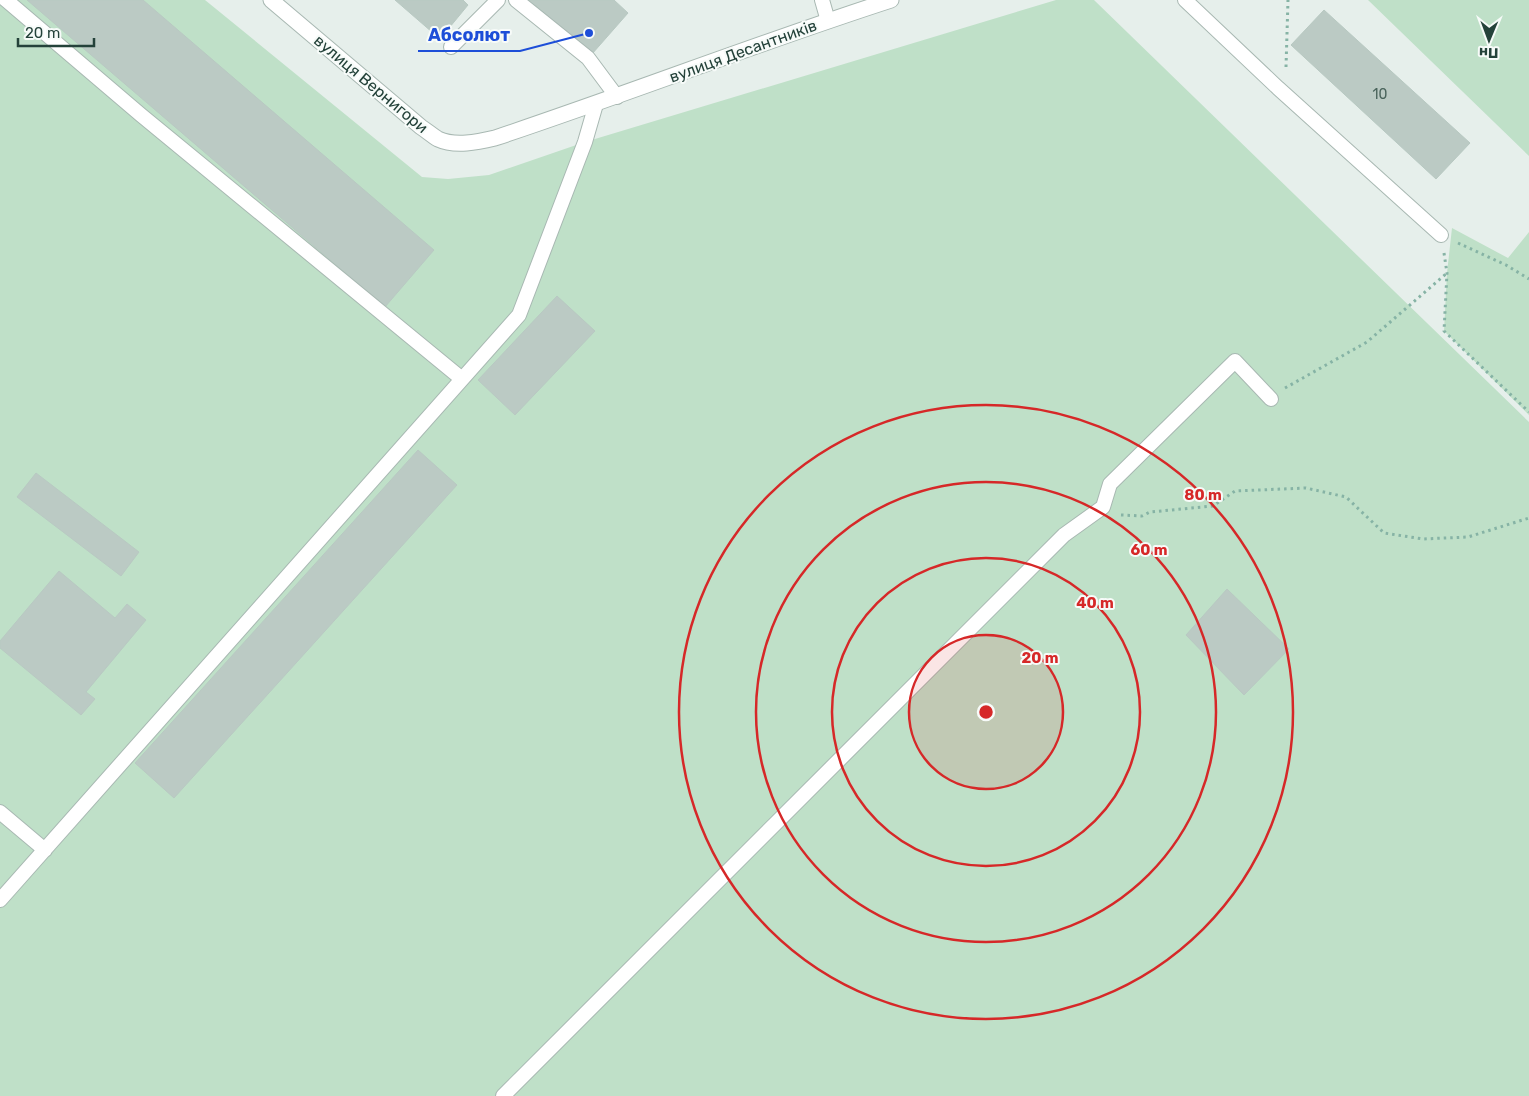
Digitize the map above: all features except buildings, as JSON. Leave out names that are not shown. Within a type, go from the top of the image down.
[{"type":"street","name":"вулиця Вернигори","points":[[271,0],[440,140],[477,142],[495,138],[596,104]]},
{"type":"street","name":"вулиця Десантників","points":[[596,104],[891,0]]},
{"type":"lane","points":[[6,0],[141,115],[462,379]]},
{"type":"lane","points":[[451,48],[498,0]]},
{"type":"lane","points":[[516,0],[588,58],[617,97]]},
{"type":"lane","points":[[822,0],[828,21]]},
{"type":"lane","points":[[1185,0],[1285,94],[1441,235]]},
{"type":"lane","points":[[0,900],[519,315],[585,142],[596,104]]},
{"type":"lane","points":[[503,1096],[1064,535],[1103,507],[1110,484],[1235,360],[1271,399]]},
{"type":"lane","points":[[0,812],[44,850]]},
{"type":"path","points":[[1285,94],[1288,0]]},
{"type":"path","points":[[1441,235],[1447,273],[1444,331],[1529,412]]},
{"type":"path","points":[[1441,235],[1506,265],[1529,279]]},
{"type":"path","points":[[1271,399],[1289,386],[1367,342],[1447,273]]},
{"type":"path","points":[[1103,507],[1116,515],[1142,516],[1150,512],[1213,506],[1235,491],[1306,488],[1346,497],[1384,533],[1423,539],[1468,537],[1529,518]]},
{"type":"green space","points":[[0,0],[205,0],[422,177],[448,179],[489,175],[585,142],[1056,0],[1094,0],[1529,422],[1529,1096],[0,1096]]},
{"type":"green space","points":[[1368,0],[1529,0],[1529,156]]},
{"type":"green space","points":[[1452,228],[1508,258],[1529,232],[1529,415],[1444,331],[1447,273]]},
{"type":"place","name":"Абсолют","points":[[589,33]]}]
